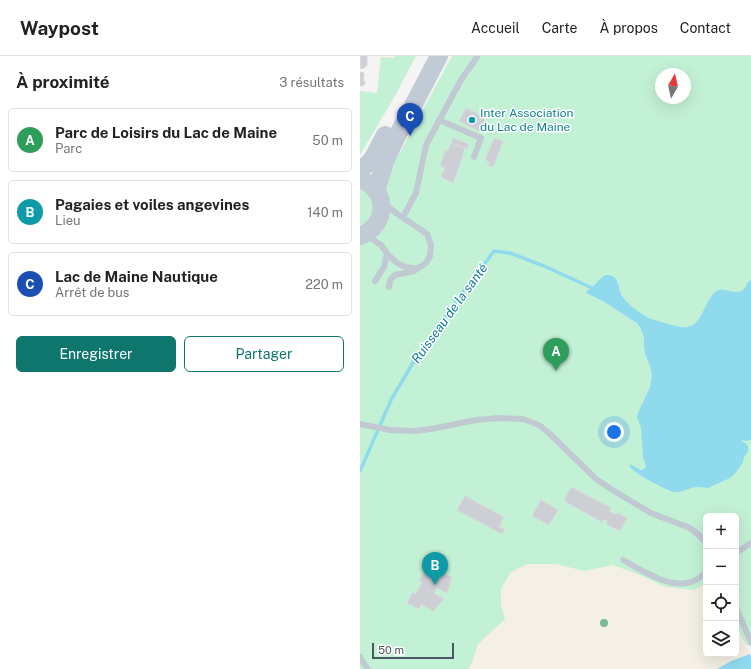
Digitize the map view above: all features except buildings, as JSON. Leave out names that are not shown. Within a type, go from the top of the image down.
[{"type":"street","points":[[360,169],[369,163],[374,156],[426,56]]},
{"type":"street","points":[[363,235],[373,228],[379,220],[381,210],[378,196],[385,162],[439,56]]},
{"type":"street","points":[[360,179],[369,184],[378,196]]},
{"type":"lane","points":[[403,217],[416,193],[426,145],[460,80],[477,58]]},
{"type":"lane","points":[[439,120],[481,138],[474,157]]},
{"type":"lane","points":[[378,196],[403,217],[427,234],[431,245],[430,256],[426,263],[414,271],[395,275],[390,280],[388,287]]},
{"type":"lane","points":[[363,235],[381,245],[392,260],[398,265],[414,269],[418,268]]},
{"type":"lane","points":[[375,282],[384,267],[387,253]]},
{"type":"lane","points":[[360,424],[390,430],[415,431],[476,420],[498,418],[523,419],[539,425],[596,479],[632,503],[651,513],[687,526],[703,540]]},
{"type":"lane","points":[[739,551],[751,542]]},
{"type":"lane","points":[[623,560],[658,579],[680,584],[688,583],[703,574]]},
{"type":"lane","points":[[739,615],[751,642]]},
{"type":"lane","points":[[360,657],[368,669]]},
{"type":"green space","points":[[395,56],[416,56],[396,94],[360,155],[360,91],[377,93],[381,57],[394,58]]},
{"type":"green space","points":[[452,56],[751,56],[751,646],[739,643],[739,513],[703,513],[703,636],[523,669],[360,669],[360,187],[365,189],[373,202]]},
{"type":"sand","points":[[528,564],[556,564],[584,571],[613,565],[665,587],[694,590],[703,585],[703,657],[739,657],[739,630],[750,654],[731,661],[717,669],[468,669],[471,665],[478,644],[505,619],[501,605],[501,589],[511,572]]},
{"type":"water","points":[[605,275],[612,276],[616,279],[622,296],[639,312],[651,319],[683,327],[692,326],[696,323],[708,301],[718,290],[738,292],[744,289],[751,280],[751,440],[741,441],[747,445],[748,451],[736,473],[730,478],[708,488],[696,487],[681,492],[674,492],[638,474],[630,467],[630,464],[641,470],[646,467],[643,457],[641,428],[637,417],[650,387],[652,375],[645,354],[644,338],[637,323],[586,292]]},
{"type":"water","points":[[750,654],[751,669],[717,669],[731,661]]},
{"type":"waterway","name":"Ruisseau de la santé","points":[[360,471],[391,400],[414,361],[494,251],[510,253],[544,266],[592,288]]},
{"type":"place","name":"Inter Association du Lac de Maine","points":[[472,120]]},
{"type":"place","name":"Lac de Maine Nautique","points":[[410,136]]},
{"type":"place","name":"Parc de Loisirs du Lac de Maine","points":[[556,371]]},
{"type":"place","name":"Pagaies et voiles angevines","points":[[435,585]]}]
